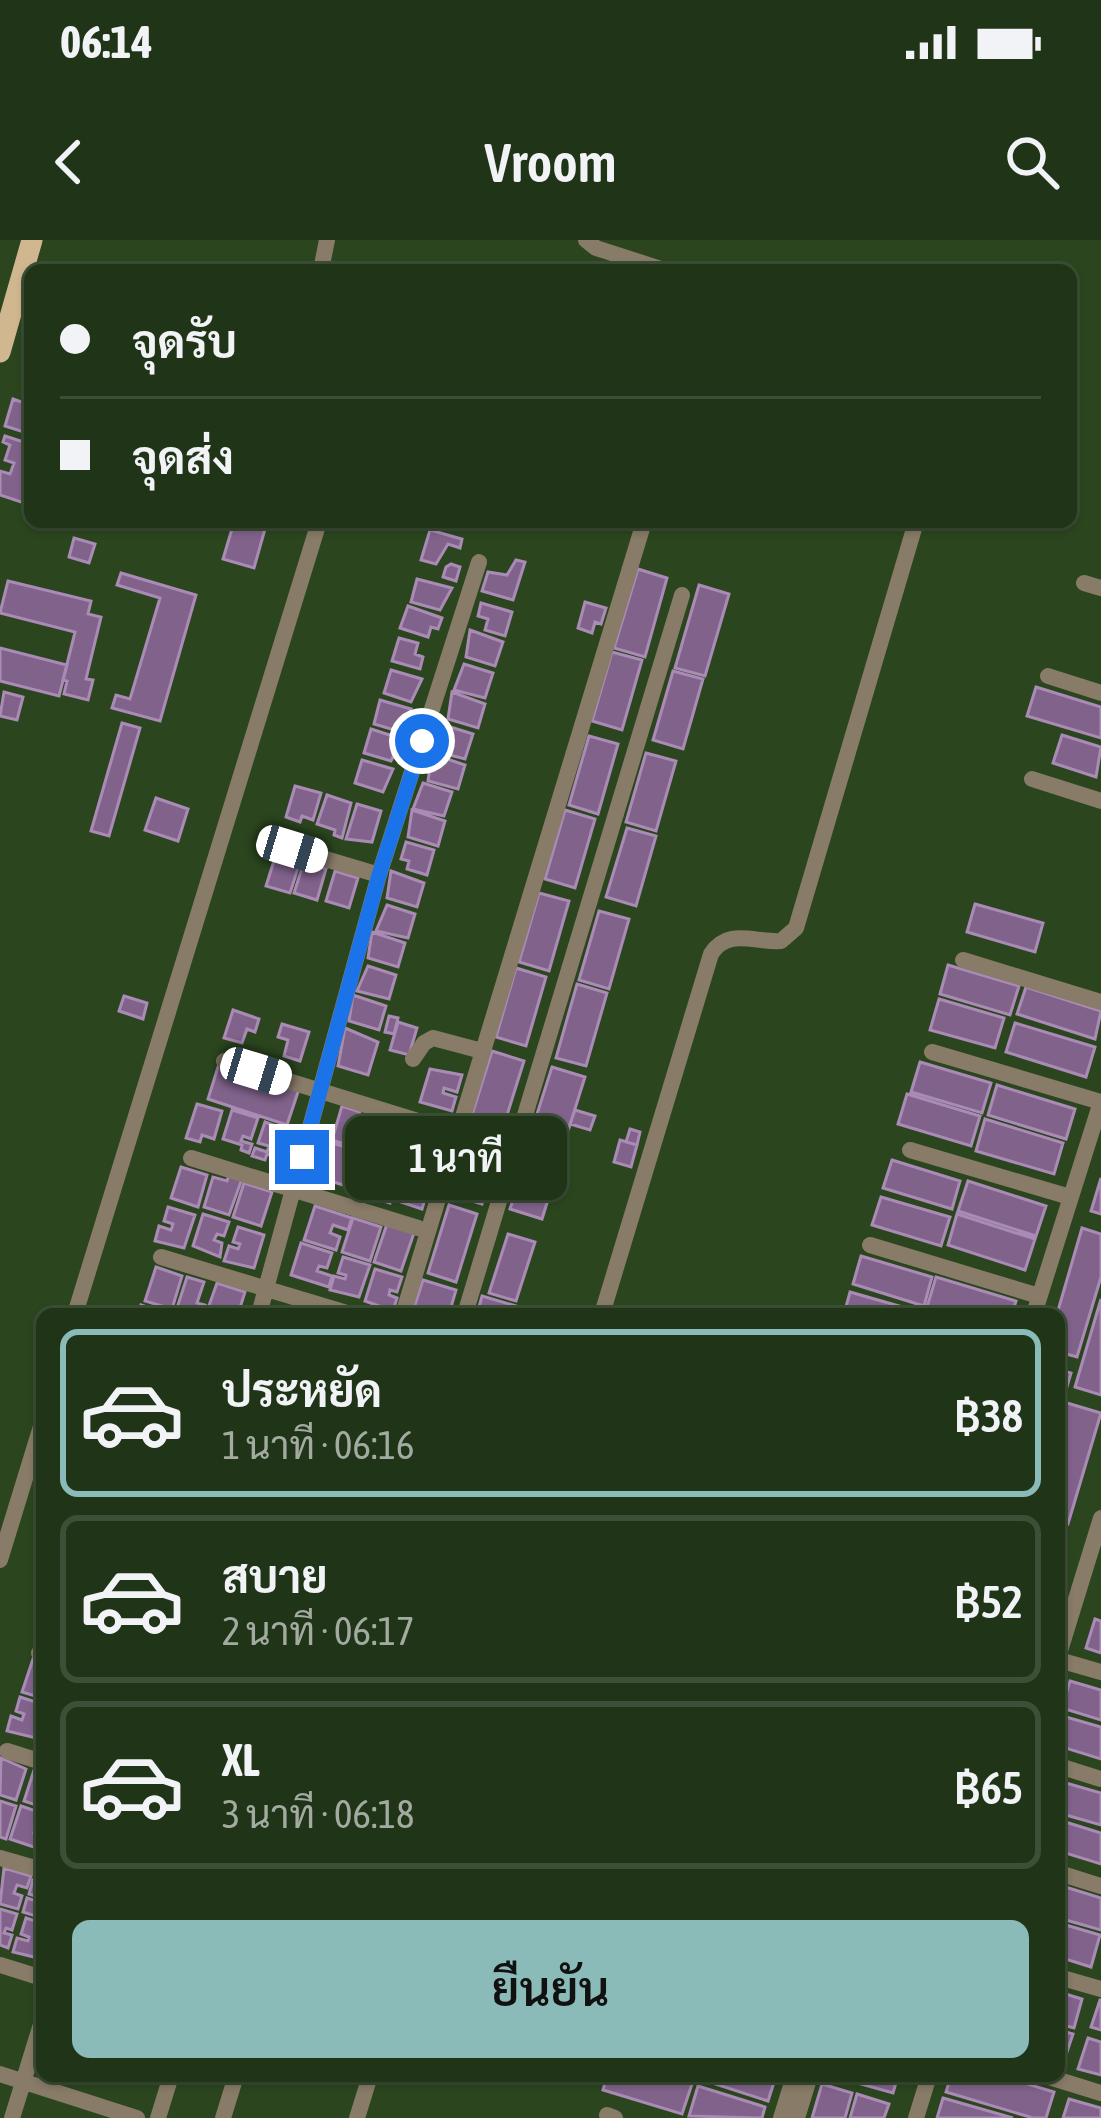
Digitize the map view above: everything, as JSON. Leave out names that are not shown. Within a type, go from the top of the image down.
[{"type":"main road","points":[[0,352],[24,268]]},
{"type":"street","points":[[586,240],[596,248],[645,264]]},
{"type":"street","points":[[77,1308],[317,528]]},
{"type":"street","points":[[405,1308],[642,528]]},
{"type":"street","points":[[604,1308],[711,954],[717,944],[733,937],[781,941],[796,928],[914,528]]},
{"type":"street","points":[[261,1308],[379,875],[479,562]]},
{"type":"street","points":[[467,1308],[682,596]]},
{"type":"street","points":[[1048,676],[1101,692]]},
{"type":"street","points":[[1032,779],[1101,802]]},
{"type":"street","points":[[292,849],[379,875]]},
{"type":"street","points":[[963,960],[1101,1002]]},
{"type":"street","points":[[413,1059],[433,1038],[482,1052]]},
{"type":"street","points":[[870,1245],[1037,1305],[1101,1102],[932,1052]]},
{"type":"street","points":[[224,1061],[436,1127]]},
{"type":"street","points":[[910,1150],[1070,1197]]},
{"type":"street","points":[[190,1158],[418,1228]]},
{"type":"street","points":[[160,1257],[330,1308]]},
{"type":"street","points":[[0,1560],[36,1443]]},
{"type":"street","points":[[1065,1641],[1094,1566],[1101,1518]]},
{"type":"street","points":[[1065,1659],[1101,1672]]},
{"type":"street","points":[[7,1751],[36,1760]]},
{"type":"street","points":[[1065,1768],[1101,1779]]},
{"type":"street","points":[[0,1858],[36,1868]]},
{"type":"street","points":[[1065,1875],[1101,1886]]},
{"type":"street","points":[[0,1965],[36,1976]]},
{"type":"street","points":[[1065,1979],[1101,1989]]},
{"type":"street","points":[[12,2118],[36,2040]]},
{"type":"street","points":[[0,2074],[137,2118]]},
{"type":"street","points":[[158,2118],[170,2082]]},
{"type":"street","points":[[224,2118],[234,2082]]},
{"type":"street","points":[[357,2118],[368,2082]]},
{"type":"street","points":[[781,2118],[792,2082]]},
{"type":"street","points":[[797,2118],[808,2082]]},
{"type":"street","points":[[916,2118],[926,2082]]},
{"type":"street","points":[[1065,2082],[1101,2092]]},
{"type":"building","points":[[13,399],[24,403],[24,432],[5,426]]},
{"type":"building","points":[[5,436],[24,442],[24,503],[0,495],[0,471],[10,474],[14,463],[5,460],[10,445],[3,442]]},
{"type":"building","points":[[232,528],[265,528],[254,568],[223,559]]},
{"type":"building","points":[[430,530],[462,539],[460,548],[448,544],[436,564],[421,560]]},
{"type":"building","points":[[74,538],[95,544],[89,563],[69,557]]},
{"type":"building","points":[[516,560],[525,562],[513,600],[482,591],[488,572],[507,575]]},
{"type":"building","points":[[451,564],[460,567],[456,581],[443,577]]},
{"type":"building","points":[[638,569],[667,578],[645,657],[614,648]]},
{"type":"building","points":[[121,573],[196,595],[160,721],[112,708],[116,695],[130,699],[160,598],[117,585]]},
{"type":"building","points":[[417,579],[452,588],[440,610],[411,602]]},
{"type":"building","points":[[8,581],[91,601],[88,614],[101,617],[86,679],[93,680],[88,700],[64,694],[75,632],[0,613]]},
{"type":"building","points":[[699,585],[729,594],[705,676],[675,668]]},
{"type":"building","points":[[585,602],[606,608],[592,633],[578,628]]},
{"type":"building","points":[[481,603],[512,612],[505,636],[485,630],[488,619],[478,616]]},
{"type":"building","points":[[408,606],[442,618],[438,629],[431,627],[428,637],[400,628]]},
{"type":"building","points":[[470,630],[503,642],[495,666],[466,657]]},
{"type":"building","points":[[399,638],[418,643],[415,654],[423,657],[420,669],[392,661]]},
{"type":"building","points":[[0,648],[67,665],[59,696],[0,681]]},
{"type":"building","points":[[612,652],[642,660],[622,730],[592,721]]},
{"type":"building","points":[[464,664],[493,673],[485,698],[454,690]]},
{"type":"building","points":[[391,670],[422,679],[411,702],[384,693]]},
{"type":"building","points":[[673,671],[703,679],[683,749],[653,740]]},
{"type":"building","points":[[1036,687],[1101,707],[1101,738],[1027,716]]},
{"type":"building","points":[[4,692],[23,697],[17,720],[0,716]]},
{"type":"building","points":[[452,692],[485,704],[478,728],[448,719]]},
{"type":"building","points":[[380,700],[411,709],[401,732],[374,724]]},
{"type":"building","points":[[122,723],[140,728],[109,836],[91,831]]},
{"type":"building","points":[[444,725],[473,734],[465,759],[434,751]]},
{"type":"building","points":[[371,729],[402,739],[391,761],[364,753]]},
{"type":"building","points":[[1062,735],[1101,747],[1096,777],[1053,763]]},
{"type":"building","points":[[589,736],[618,744],[598,814],[569,805]]},
{"type":"building","points":[[646,753],[676,761],[656,831],[626,822]]},
{"type":"building","points":[[432,754],[465,765],[458,789],[428,781]]},
{"type":"building","points":[[362,760],[393,769],[383,792],[355,783]]},
{"type":"building","points":[[423,783],[452,792],[444,816],[413,809]]},
{"type":"building","points":[[295,786],[321,793],[313,820],[286,817]]},
{"type":"building","points":[[327,795],[351,803],[342,838],[317,824]]},
{"type":"building","points":[[156,798],[188,809],[178,841],[145,830]]},
{"type":"building","points":[[357,804],[381,811],[372,842],[346,839]]},
{"type":"building","points":[[412,810],[445,821],[438,846],[408,837]]},
{"type":"building","points":[[565,810],[595,819],[575,888],[545,879]]},
{"type":"building","points":[[627,828],[656,836],[636,906],[606,897]]},
{"type":"building","points":[[406,842],[434,850],[427,875],[407,869],[409,861],[401,859]]},
{"type":"building","points":[[278,848],[289,852],[286,861],[299,865],[290,893],[266,886]]},
{"type":"building","points":[[304,862],[326,869],[317,900],[294,893]]},
{"type":"building","points":[[335,871],[358,878],[349,908],[326,901]]},
{"type":"building","points":[[391,871],[424,883],[417,907],[387,898]]},
{"type":"building","points":[[539,893],[569,901],[549,971],[519,962]]},
{"type":"building","points":[[975,904],[1043,923],[1035,952],[967,932]]},
{"type":"building","points":[[387,905],[415,914],[408,938],[376,931]]},
{"type":"building","points":[[599,911],[629,919],[609,989],[579,980]]},
{"type":"building","points":[[372,932],[405,943],[398,967],[368,958]]},
{"type":"building","points":[[948,965],[1019,986],[1010,1015],[940,994]]},
{"type":"building","points":[[368,966],[396,975],[389,999],[357,991]]},
{"type":"building","points":[[516,968],[546,977],[526,1046],[496,1037]]},
{"type":"building","points":[[577,984],[607,993],[586,1066],[556,1058]]},
{"type":"building","points":[[1026,987],[1101,1011],[1095,1039],[1017,1014]]},
{"type":"building","points":[[353,995],[386,1006],[379,1030],[349,1021]]},
{"type":"building","points":[[124,996],[147,1003],[143,1019],[119,1011]]},
{"type":"building","points":[[939,999],[1004,1018],[995,1048],[930,1030]]},
{"type":"building","points":[[233,1010],[259,1019],[255,1032],[247,1029],[242,1043],[224,1038]]},
{"type":"building","points":[[389,1016],[398,1018],[394,1034],[385,1032]]},
{"type":"building","points":[[398,1022],[417,1028],[409,1055],[390,1050]]},
{"type":"building","points":[[1015,1023],[1095,1047],[1086,1077],[1006,1052]]},
{"type":"building","points":[[282,1024],[309,1032],[300,1061],[284,1056],[288,1040],[278,1037]]},
{"type":"building","points":[[345,1028],[378,1042],[368,1075],[338,1066]]},
{"type":"building","points":[[492,1051],[524,1061],[503,1128],[471,1118]]},
{"type":"building","points":[[920,1062],[991,1083],[982,1113],[911,1092]]},
{"type":"building","points":[[219,1064],[299,1089],[287,1125],[208,1099]]},
{"type":"building","points":[[552,1067],[585,1077],[563,1147],[530,1136]]},
{"type":"building","points":[[430,1069],[462,1075],[457,1092],[444,1088],[443,1093],[456,1097],[452,1111],[420,1102]]},
{"type":"building","points":[[997,1085],[1075,1109],[1066,1139],[988,1115]]},
{"type":"building","points":[[907,1094],[980,1116],[971,1146],[898,1124]]},
{"type":"building","points":[[197,1104],[222,1111],[214,1139],[186,1138]]},
{"type":"building","points":[[342,1106],[360,1112],[356,1124],[375,1129],[371,1143],[365,1141],[362,1150],[332,1140]]},
{"type":"building","points":[[232,1110],[258,1118],[251,1139],[243,1136],[241,1141],[252,1144],[249,1153],[241,1150],[242,1145],[223,1139]]},
{"type":"building","points":[[575,1110],[595,1116],[590,1130],[570,1124]]},
{"type":"building","points":[[385,1117],[412,1130],[402,1163],[376,1155],[380,1142],[389,1145],[392,1135],[381,1128]]},
{"type":"building","points":[[985,1119],[1063,1143],[1054,1174],[976,1151]]},
{"type":"building","points":[[265,1122],[287,1130],[279,1158],[252,1156],[255,1148],[267,1152],[269,1146],[258,1143]]},
{"type":"building","points":[[472,1125],[504,1135],[482,1204],[450,1194]]},
{"type":"building","points":[[630,1129],[640,1132],[637,1145],[626,1142]]},
{"type":"building","points":[[418,1130],[435,1136],[428,1156],[438,1159],[434,1174],[407,1165]]},
{"type":"building","points":[[620,1140],[637,1145],[631,1167],[614,1162]]},
{"type":"building","points":[[532,1141],[563,1151],[542,1219],[510,1209]]},
{"type":"building","points":[[332,1143],[365,1153],[360,1170],[350,1167],[349,1173],[363,1177],[359,1190],[321,1178]]},
{"type":"building","points":[[373,1160],[401,1169],[390,1203],[362,1194],[367,1179],[376,1181],[369,1174]]},
{"type":"building","points":[[892,1160],[960,1181],[952,1209],[883,1188]]},
{"type":"building","points":[[181,1167],[207,1175],[198,1207],[171,1198]]},
{"type":"building","points":[[405,1167],[433,1176],[428,1190],[419,1187],[417,1193],[426,1196],[422,1209],[395,1200]]},
{"type":"building","points":[[230,1172],[243,1176],[229,1215],[204,1207],[213,1177],[227,1181]]},
{"type":"building","points":[[1101,1178],[1101,1214],[1091,1211]]},
{"type":"building","points":[[968,1181],[1046,1206],[1036,1236],[958,1211]]},
{"type":"building","points":[[244,1183],[272,1192],[261,1226],[233,1217]]},
{"type":"building","points":[[881,1197],[950,1217],[941,1246],[872,1225]]},
{"type":"building","points":[[449,1205],[477,1214],[456,1282],[428,1273]]},
{"type":"building","points":[[315,1206],[352,1218],[348,1230],[333,1225],[330,1233],[340,1237],[336,1250],[304,1240]]},
{"type":"building","points":[[168,1207],[195,1215],[184,1248],[155,1241],[159,1226],[171,1230],[173,1224],[164,1221]]},
{"type":"building","points":[[203,1214],[229,1222],[224,1236],[217,1234],[214,1240],[222,1243],[220,1257],[193,1246]]},
{"type":"building","points":[[957,1214],[1035,1239],[1025,1270],[948,1245]]},
{"type":"building","points":[[353,1218],[381,1227],[370,1261],[342,1252]]},
{"type":"building","points":[[387,1224],[414,1233],[401,1271],[374,1262]]},
{"type":"building","points":[[238,1227],[264,1235],[254,1268],[224,1261],[229,1246],[238,1249],[240,1244],[233,1242]]},
{"type":"building","points":[[1082,1228],[1101,1234],[1101,1277],[1077,1357],[1065,1354],[1065,1308],[1059,1308]]},
{"type":"building","points":[[508,1234],[535,1242],[516,1301],[489,1293]]},
{"type":"building","points":[[301,1243],[332,1253],[327,1268],[319,1266],[317,1271],[332,1276],[329,1287],[291,1275]]},
{"type":"building","points":[[861,1256],[932,1277],[924,1306],[853,1284]]},
{"type":"building","points":[[343,1257],[370,1265],[359,1297],[330,1290],[334,1276],[345,1279],[346,1275],[338,1273]]},
{"type":"building","points":[[156,1267],[182,1276],[172,1308],[145,1301]]},
{"type":"building","points":[[375,1269],[402,1277],[397,1292],[390,1290],[389,1295],[397,1298],[394,1308],[365,1301]]},
{"type":"building","points":[[187,1277],[204,1282],[197,1303],[204,1308],[177,1308]]},
{"type":"building","points":[[936,1277],[1016,1301],[1014,1308],[927,1307]]},
{"type":"building","points":[[423,1280],[456,1290],[451,1308],[414,1308]]},
{"type":"building","points":[[217,1283],[245,1292],[240,1308],[208,1308]]},
{"type":"building","points":[[850,1292],[906,1308],[846,1308]]},
{"type":"building","points":[[482,1296],[516,1306],[515,1308],[479,1308]]},
{"type":"building","points":[[1101,1299],[1101,1395],[1075,1387]]},
{"type":"building","points":[[1067,1403],[1101,1413],[1068,1524],[1065,1523]]},
{"type":"building","points":[[1095,1619],[1101,1621],[1101,1653],[1086,1648]]},
{"type":"building","points":[[33,1659],[36,1660],[36,1696],[22,1692]]},
{"type":"building","points":[[1070,1681],[1101,1690],[1101,1720],[1065,1709]]},
{"type":"building","points":[[20,1697],[36,1702],[36,1738],[7,1731],[11,1716],[22,1720],[24,1714],[16,1711]]},
{"type":"building","points":[[1065,1717],[1101,1727],[1101,1759],[1065,1748]]},
{"type":"building","points":[[1,1758],[26,1769],[16,1800],[0,1795]]},
{"type":"building","points":[[35,1767],[36,1805],[24,1801]]},
{"type":"building","points":[[1065,1783],[1101,1793],[1101,1825],[1065,1815]]},
{"type":"building","points":[[0,1801],[16,1806],[6,1839],[0,1837]]},
{"type":"building","points":[[21,1806],[36,1811],[36,1848],[10,1839]]},
{"type":"building","points":[[1065,1822],[1101,1833],[1101,1864],[1065,1853]]},
{"type":"building","points":[[4,1868],[31,1876],[27,1888],[17,1885],[14,1893],[22,1896],[18,1909],[0,1904]]},
{"type":"building","points":[[1065,1887],[1101,1898],[1101,1930],[1065,1920]]},
{"type":"building","points":[[27,1898],[36,1901],[36,1916],[23,1912]]},
{"type":"building","points":[[0,1909],[17,1914],[12,1930],[6,1928],[4,1933],[12,1935],[8,1948],[0,1945]]},
{"type":"building","points":[[26,1918],[36,1921],[36,1958],[13,1952],[17,1938],[28,1941],[21,1934]]},
{"type":"building","points":[[1065,1925],[1100,1935],[1091,1967],[1065,1959]]},
{"type":"building","points":[[1065,1994],[1082,1999],[1074,2028],[1065,2026]]},
{"type":"building","points":[[1101,2000],[1101,2030],[1091,2027]]},
{"type":"building","points":[[1065,2032],[1073,2034],[1065,2058]]},
{"type":"building","points":[[1088,2038],[1101,2042],[1101,2075],[1078,2069]]},
{"type":"building","points":[[605,2082],[692,2084],[682,2114],[603,2090]]},
{"type":"building","points":[[709,2082],[774,2082],[768,2101]]},
{"type":"building","points":[[862,2082],[896,2082],[893,2093]]},
{"type":"building","points":[[949,2082],[1021,2082],[1054,2092],[1046,2118],[1033,2118],[946,2092]]},
{"type":"building","points":[[822,2084],[852,2093],[845,2118],[812,2118]]},
{"type":"building","points":[[698,2086],[765,2107],[762,2118],[689,2116]]},
{"type":"building","points":[[857,2094],[889,2104],[884,2118],[850,2118]]},
{"type":"building","points":[[943,2098],[1013,2118],[937,2118]]},
{"type":"building","points":[[1069,2099],[1101,2108],[1101,2118],[1063,2118]]},
{"type":"route","points":[[302,1157],[379,875],[422,741]]}]
